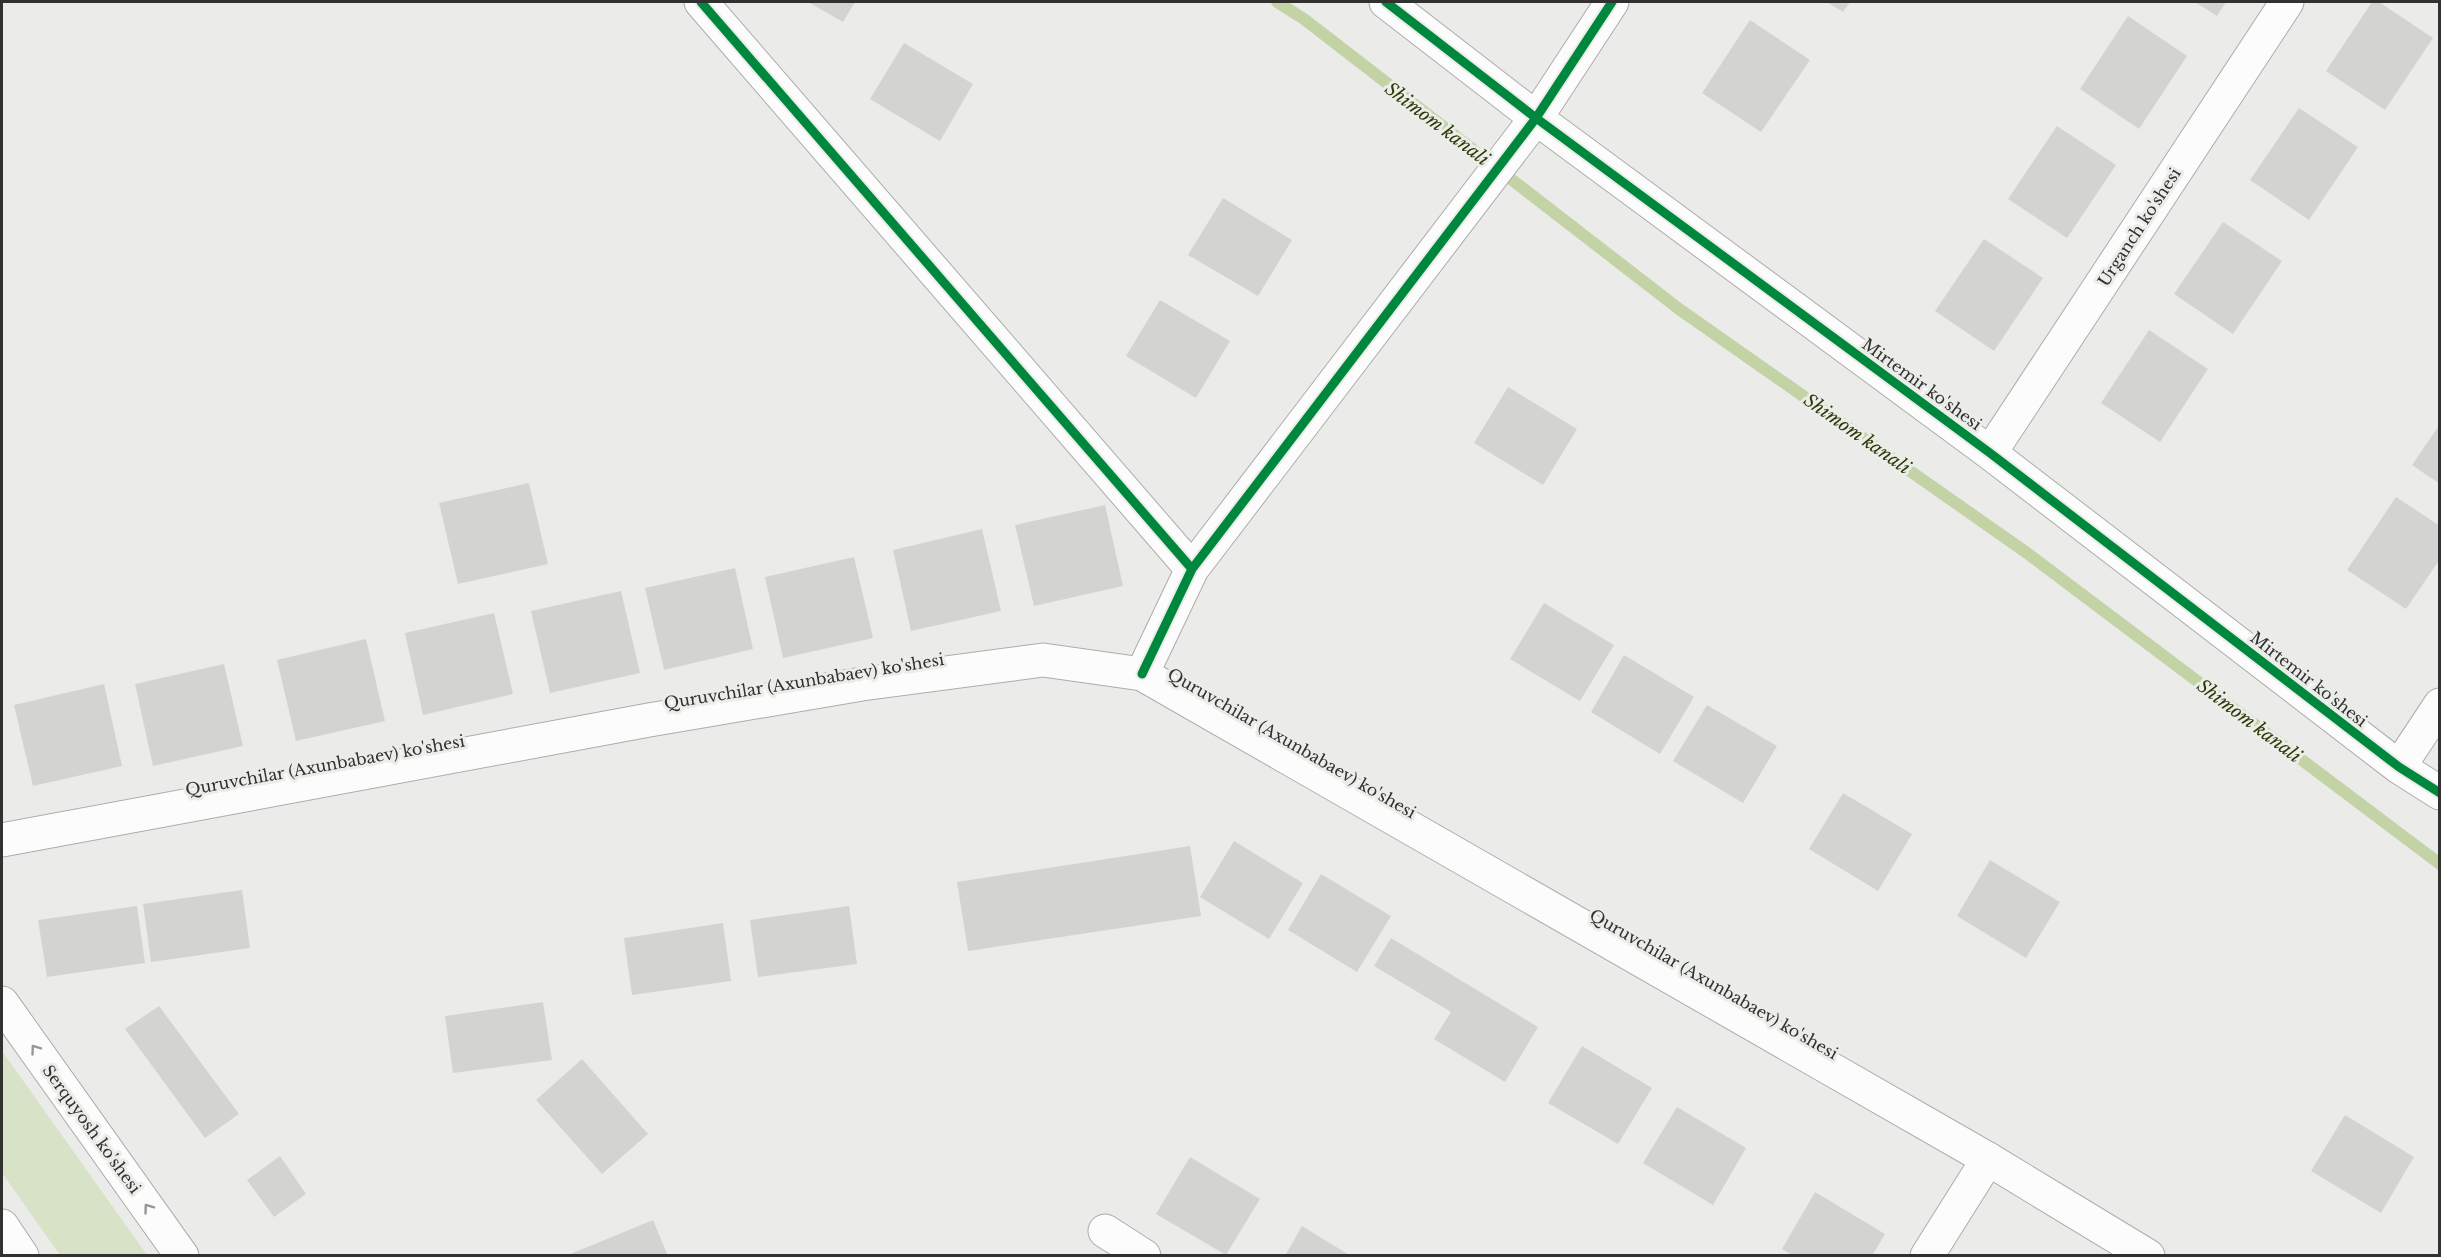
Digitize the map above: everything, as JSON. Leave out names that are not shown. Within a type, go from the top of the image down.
[{"type":"street","points":[[701,2],[1192,569]]},
{"type":"street","name":"Mirtemir ko'shesi","points":[[1386,2],[1536,118],[1990,453],[2399,767],[2439,793]]},
{"type":"street","points":[[1142,674],[1192,569],[1536,118],[1612,2]]},
{"type":"street","name":"Urganch ko'shesi","points":[[1990,453],[2287,2]]},
{"type":"street","name":"Quruvchilar (Axunbabaev) ko'shesi","points":[[2,840],[862,684],[1043,660],[1142,674],[1988,1159],[2148,1256]]},
{"type":"street","points":[[2399,767],[2439,705]]},
{"type":"street","name":"Serquyosh ko'shesi","points":[[2,1003],[182,1256]]},
{"type":"street","points":[[1927,1256],[1988,1159]]},
{"type":"street","points":[[2,1226],[22,1256]]},
{"type":"street","points":[[1105,1232],[1144,1256]]},
{"type":"green space","points":[[2,1051],[147,1255],[60,1255],[2,1173]]},
{"type":"building","points":[[808,2],[855,2],[843,22]]},
{"type":"building","points":[[1827,2],[1850,2],[1843,12]]},
{"type":"building","points":[[2195,2],[2226,2],[2217,16]]},
{"type":"building","points":[[2372,2],[2379,2],[2433,38],[2385,110],[2326,71]]},
{"type":"building","points":[[2128,16],[2187,56],[2139,129],[2080,89]]},
{"type":"building","points":[[1750,20],[1810,60],[1761,132],[1702,93]]},
{"type":"building","points":[[904,43],[973,84],[940,141],[870,99]]},
{"type":"building","points":[[2299,108],[2358,147],[2309,220],[2250,180]]},
{"type":"building","points":[[2057,126],[2116,165],[2067,238],[2008,199]]},
{"type":"building","points":[[1223,198],[1292,240],[1258,296],[1188,255]]},
{"type":"building","points":[[2223,222],[2282,261],[2233,334],[2174,294]]},
{"type":"building","points":[[1984,239],[2043,278],[1994,351],[1935,311]]},
{"type":"building","points":[[1160,300],[1230,341],[1196,398],[1126,356]]},
{"type":"building","points":[[2149,330],[2208,369],[2160,442],[2101,403]]},
{"type":"building","points":[[1508,387],[1577,429],[1543,485],[1474,443]]},
{"type":"building","points":[[2440,424],[2440,484],[2412,465]]},
{"type":"building","points":[[529,483],[548,564],[458,584],[439,503]]},
{"type":"building","points":[[2396,497],[2440,526],[2440,559],[2406,609],[2347,570]]},
{"type":"building","points":[[1105,505],[1123,586],[1034,606],[1015,525]]},
{"type":"building","points":[[982,529],[1001,611],[911,631],[893,550]]},
{"type":"building","points":[[854,557],[873,638],[783,658],[765,577]]},
{"type":"building","points":[[735,568],[753,649],[664,670],[645,588]]},
{"type":"building","points":[[621,591],[640,673],[550,693],[531,611]]},
{"type":"building","points":[[1544,603],[1614,645],[1580,701],[1510,659]]},
{"type":"building","points":[[494,613],[513,694],[423,715],[405,633]]},
{"type":"building","points":[[366,639],[385,721],[296,741],[277,660]]},
{"type":"building","points":[[1624,655],[1694,697],[1660,754],[1591,712]]},
{"type":"building","points":[[224,664],[243,746],[153,766],[135,684]]},
{"type":"building","points":[[104,684],[122,766],[33,786],[14,705]]},
{"type":"building","points":[[1707,705],[1777,746],[1743,803],[1673,761]]},
{"type":"building","points":[[1843,793],[1912,834],[1878,891],[1809,849]]},
{"type":"building","points":[[1234,841],[1303,883],[1269,939],[1200,897]]},
{"type":"building","points":[[1190,846],[1201,916],[968,951],[957,882]]},
{"type":"building","points":[[1990,860],[2060,902],[2026,958],[1957,916]]},
{"type":"building","points":[[1321,874],[1391,916],[1357,972],[1288,930]]},
{"type":"building","points":[[242,890],[250,948],[151,962],[143,904]]},
{"type":"building","points":[[137,906],[145,963],[47,977],[38,920]]},
{"type":"building","points":[[849,906],[857,964],[758,977],[750,920]]},
{"type":"building","points":[[723,923],[731,981],[632,995],[624,938]]},
{"type":"building","points":[[1391,938],[1538,1027],[1505,1082],[1434,1039],[1451,1012],[1374,966]]},
{"type":"building","points":[[543,1002],[552,1060],[453,1073],[445,1016]]},
{"type":"building","points":[[159,1006],[239,1114],[205,1138],[125,1029]]},
{"type":"building","points":[[1582,1046],[1652,1088],[1618,1144],[1548,1103]]},
{"type":"building","points":[[582,1059],[648,1134],[602,1174],[536,1100]]},
{"type":"building","points":[[1677,1107],[1746,1148],[1713,1205],[1643,1163]]},
{"type":"building","points":[[2345,1115],[2414,1157],[2381,1213],[2311,1171]]},
{"type":"building","points":[[280,1156],[306,1194],[274,1217],[247,1180]]},
{"type":"building","points":[[1190,1157],[1260,1199],[1226,1255],[1156,1214]]},
{"type":"building","points":[[1815,1192],[1885,1234],[1872,1256],[1793,1256],[1782,1249]]},
{"type":"building","points":[[653,1220],[668,1256],[568,1256],[568,1255]]},
{"type":"building","points":[[1302,1226],[1351,1256],[1285,1256]]},
{"type":"waterway","name":"Shimom kanali","points":[[1277,2],[1304,19],[1679,309],[2027,553],[2440,864]]},
{"type":"cycle path","points":[[701,2],[1192,569]]},
{"type":"cycle path","points":[[1386,2],[1536,118],[1990,453],[2399,767],[2440,793]]},
{"type":"cycle path","points":[[1142,674],[1192,569],[1536,118],[1612,2]]}]
